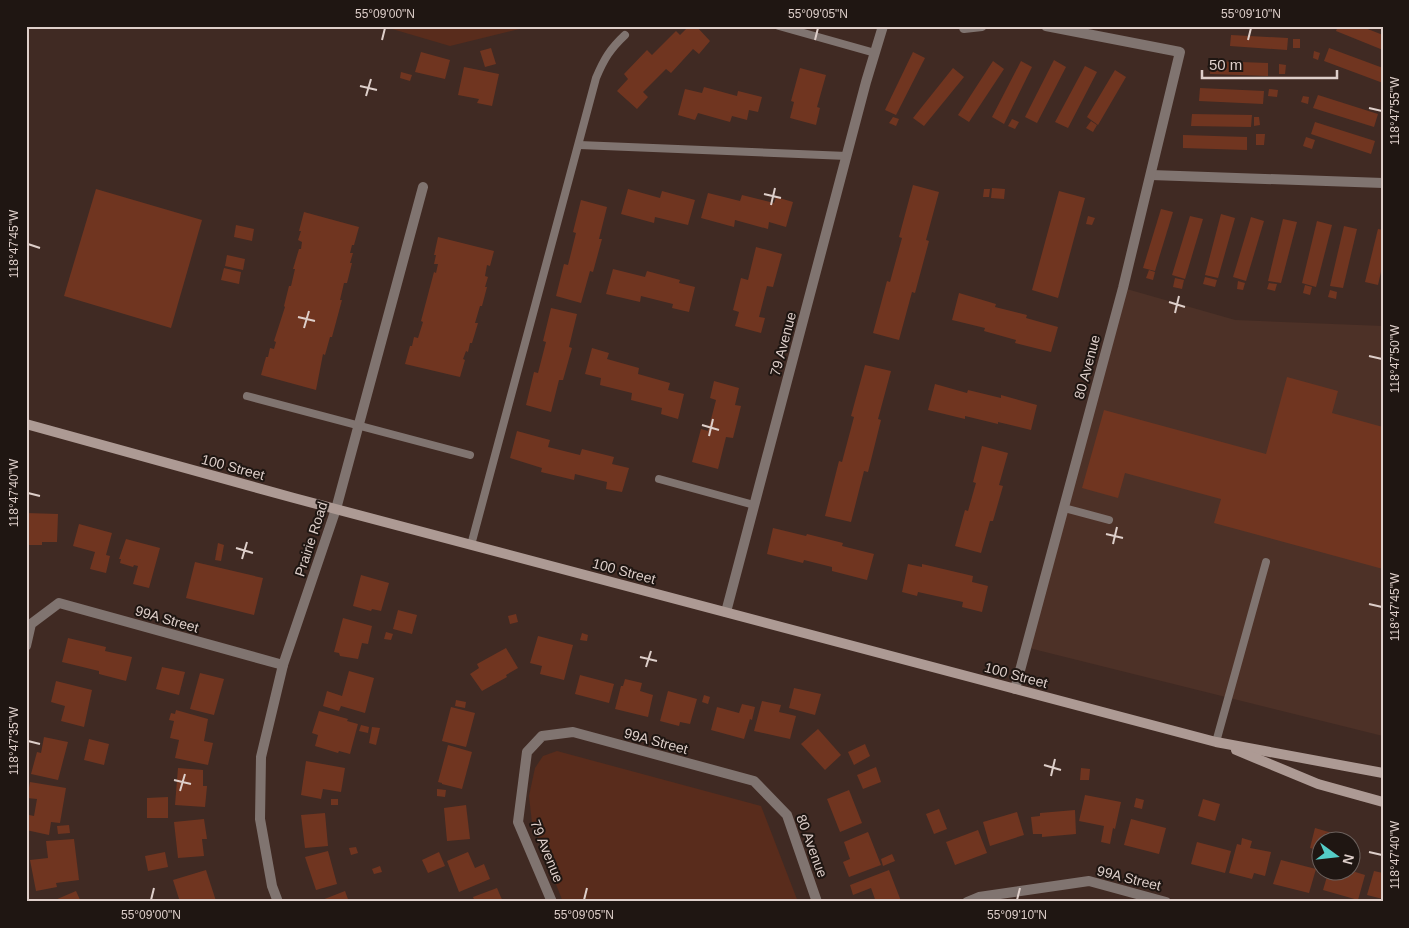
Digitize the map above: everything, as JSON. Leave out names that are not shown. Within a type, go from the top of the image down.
[{"type":"main road","name":"100 Street","points":[[26,424],[336,509],[1216,742],[1383,773]]},
{"type":"main road","name":"100 Street","points":[[1216,742],[1318,784],[1383,802]]},
{"type":"street","name":"79 Avenue","points":[[726,612],[866,82],[883,26]]},
{"type":"street","points":[[964,28],[982,26]]},
{"type":"street","name":"80 Avenue","points":[[1015,689],[1123,288],[1180,52],[1046,26]]},
{"type":"street","points":[[1150,175],[1383,183]]},
{"type":"street","name":"Prairie Road","points":[[278,902],[272,886],[260,818],[261,758],[283,665],[336,509],[424,187]]},
{"type":"street","name":"99A Street","points":[[26,646],[32,624],[59,603],[283,665]]},
{"type":"street","name":"99A Street","points":[[550,735],[573,732],[754,781]]},
{"type":"street","name":"79 Avenue","points":[[550,735],[542,736],[527,752],[518,822],[552,902]]},
{"type":"street","name":"80 Avenue","points":[[754,781],[787,815],[817,902]]},
{"type":"street","name":"99A Street","points":[[967,902],[979,897],[1088,881],[1166,902]]},
{"type":"lane","points":[[778,26],[875,53]]},
{"type":"lane","points":[[471,545],[599,72],[604,59],[613,46],[625,35]]},
{"type":"lane","points":[[579,145],[847,156]]},
{"type":"lane","points":[[247,396],[470,455]]},
{"type":"lane","points":[[659,479],[754,505]]},
{"type":"lane","points":[[1064,508],[1109,520]]},
{"type":"lane","points":[[1216,742],[1266,562]]},
{"type":"shaded area","points":[[382,26],[532,26],[450,46]]},
{"type":"shaded area","points":[[1123,288],[1235,320],[1383,326],[1383,736],[1025,647]]},
{"type":"shaded area","points":[[557,751],[761,806],[798,902],[563,902],[532,823],[529,796],[535,768],[543,756]]},
{"type":"building","points":[[689,26],[696,26],[710,41],[699,54],[693,49],[671,73],[666,69],[643,92],[648,97],[637,109],[617,91],[628,79],[624,74],[647,50],[652,55],[676,31],[680,35]]},
{"type":"building","points":[[1338,26],[1360,26],[1383,35],[1383,50],[1336,31]]},
{"type":"building","points":[[1231,35],[1288,38],[1287,50],[1230,46]]},
{"type":"building","points":[[1293,39],[1300,39],[1300,48],[1293,48]]},
{"type":"building","points":[[491,48],[496,64],[485,67],[480,51]]},
{"type":"building","points":[[1329,48],[1383,68],[1383,83],[1324,61]]},
{"type":"building","points":[[1314,51],[1320,53],[1318,60],[1313,58]]},
{"type":"building","points":[[421,52],[450,60],[445,79],[415,72]]},
{"type":"building","points":[[913,52],[925,58],[896,115],[885,110]]},
{"type":"building","points":[[1054,60],[1066,67],[1037,123],[1025,117]]},
{"type":"building","points":[[993,61],[1004,69],[969,122],[958,115]]},
{"type":"building","points":[[1021,61],[1032,67],[1004,124],[992,117]]},
{"type":"building","points":[[1211,61],[1268,63],[1268,76],[1210,74]]},
{"type":"building","points":[[1279,64],[1286,65],[1285,74],[1279,74]]},
{"type":"building","points":[[1085,66],[1097,72],[1068,128],[1055,122]]},
{"type":"building","points":[[464,67],[499,74],[492,106],[477,103],[479,99],[458,95]]},
{"type":"building","points":[[800,68],[826,75],[817,107],[820,108],[816,125],[790,118],[794,102],[791,101]]},
{"type":"building","points":[[953,68],[964,77],[924,126],[913,118]]},
{"type":"building","points":[[1115,70],[1126,77],[1098,125],[1087,117]]},
{"type":"building","points":[[401,72],[412,75],[410,81],[400,78]]},
{"type":"building","points":[[704,87],[737,96],[738,91],[762,97],[758,112],[749,110],[747,120],[732,116],[730,122],[698,113],[695,120],[678,115],[685,89],[702,93]]},
{"type":"building","points":[[1200,88],[1264,91],[1263,104],[1199,101]]},
{"type":"building","points":[[1269,89],[1278,90],[1277,97],[1268,96]]},
{"type":"building","points":[[1318,95],[1378,114],[1374,127],[1313,108]]},
{"type":"building","points":[[1303,96],[1309,97],[1308,104],[1301,102]]},
{"type":"building","points":[[1192,114],[1252,115],[1251,127],[1191,126]]},
{"type":"building","points":[[893,117],[899,119],[896,126],[889,123]]},
{"type":"building","points":[[1254,117],[1259,117],[1260,125],[1254,126]]},
{"type":"building","points":[[1012,119],[1019,122],[1015,129],[1008,126]]},
{"type":"building","points":[[1091,121],[1097,125],[1093,132],[1086,128]]},
{"type":"building","points":[[1315,122],[1375,141],[1371,154],[1311,134]]},
{"type":"building","points":[[1256,134],[1265,134],[1264,145],[1256,145]]},
{"type":"building","points":[[1183,135],[1247,137],[1247,150],[1183,148]]},
{"type":"building","points":[[1306,137],[1315,140],[1312,149],[1303,146]]},
{"type":"building","points":[[913,185],[939,192],[926,240],[929,241],[915,293],[912,292],[899,340],[873,333],[887,281],[890,282],[902,238],[899,237]]},
{"type":"building","points":[[992,188],[1005,189],[1004,199],[991,198]]},
{"type":"building","points":[[96,189],[202,220],[171,328],[64,296]]},
{"type":"building","points":[[628,189],[660,198],[662,191],[695,200],[688,225],[655,217],[654,223],[621,214]]},
{"type":"building","points":[[984,189],[990,189],[989,197],[983,197]]},
{"type":"building","points":[[1059,191],[1085,198],[1058,298],[1032,290]]},
{"type":"building","points":[[708,193],[740,201],[742,195],[774,203],[776,197],[793,202],[786,227],[769,222],[768,229],[735,220],[734,227],[701,218]]},
{"type":"building","points":[[581,200],[607,207],[599,239],[602,239],[593,272],[590,271],[581,303],[556,296],[564,264],[568,265],[576,233],[573,232]]},
{"type":"building","points":[[1161,209],[1173,212],[1155,271],[1143,268]]},
{"type":"building","points":[[304,212],[359,227],[350,253],[353,253],[347,283],[344,283],[340,300],[342,300],[332,337],[330,337],[325,355],[323,354],[316,390],[261,375],[270,348],[274,349],[276,342],[274,341],[295,269],[293,269],[299,249],[301,249],[302,242],[298,240]]},
{"type":"building","points":[[1221,214],[1235,218],[1218,278],[1205,275]]},
{"type":"building","points":[[1088,216],[1095,218],[1092,225],[1086,224]]},
{"type":"building","points":[[1190,216],[1203,219],[1185,279],[1172,275]]},
{"type":"building","points":[[1251,217],[1264,221],[1246,281],[1233,277]]},
{"type":"building","points":[[1283,219],[1297,222],[1281,283],[1268,281]]},
{"type":"building","points":[[1317,221],[1332,225],[1316,287],[1302,283]]},
{"type":"building","points":[[236,225],[254,229],[252,241],[234,237]]},
{"type":"building","points":[[1344,226],[1357,229],[1343,288],[1330,286]]},
{"type":"building","points":[[1378,229],[1383,230],[1383,263],[1378,285],[1365,282]]},
{"type":"building","points":[[438,237],[494,251],[490,266],[487,265],[485,276],[488,277],[485,287],[487,287],[475,323],[478,323],[472,343],[470,343],[468,352],[466,351],[463,359],[465,360],[460,377],[405,364],[414,337],[418,338],[434,272],[436,273],[438,264],[434,264],[436,255],[434,255]]},
{"type":"building","points":[[756,247],[782,254],[773,287],[767,286],[759,317],[765,318],[761,333],[735,326],[739,312],[733,310],[741,278],[748,280]]},
{"type":"building","points":[[227,255],[245,259],[243,270],[225,266]]},
{"type":"building","points":[[224,268],[241,272],[239,284],[221,280]]},
{"type":"building","points":[[613,269],[645,277],[647,271],[680,280],[679,283],[695,287],[689,312],[672,308],[673,304],[641,296],[640,302],[606,294]]},
{"type":"building","points":[[1149,270],[1155,272],[1153,280],[1146,278]]},
{"type":"building","points":[[1205,277],[1217,280],[1215,287],[1203,284]]},
{"type":"building","points":[[1175,278],[1184,280],[1182,289],[1173,287]]},
{"type":"building","points":[[1238,281],[1245,283],[1243,290],[1237,289]]},
{"type":"building","points":[[1269,283],[1277,284],[1275,291],[1267,289]]},
{"type":"building","points":[[1305,285],[1312,287],[1310,295],[1303,293]]},
{"type":"building","points":[[1330,290],[1337,292],[1336,299],[1328,297]]},
{"type":"building","points":[[959,293],[996,304],[995,307],[1027,315],[1026,318],[1058,327],[1051,352],[1015,343],[1016,340],[984,331],[985,328],[952,320]]},
{"type":"building","points":[[551,308],[577,314],[569,347],[572,348],[563,380],[559,380],[551,412],[526,405],[534,372],[538,373],[546,342],[543,341]]},
{"type":"building","points":[[592,348],[609,353],[607,359],[639,368],[638,374],[670,383],[668,390],[684,394],[678,419],[661,414],[662,408],[631,400],[632,393],[600,385],[601,378],[585,374]]},
{"type":"building","points":[[865,365],[891,371],[878,419],[881,420],[868,472],[864,471],[851,522],[825,516],[839,461],[842,462],[854,417],[851,416]]},
{"type":"building","points":[[1287,377],[1338,391],[1332,413],[1383,427],[1383,569],[1214,523],[1221,499],[1125,473],[1118,498],[1082,488],[1104,410],[1266,454]]},
{"type":"building","points":[[714,381],[739,388],[735,405],[741,406],[733,438],[726,437],[718,469],[692,462],[701,429],[708,431],[716,400],[710,398]]},
{"type":"building","points":[[935,384],[967,393],[968,390],[1001,398],[1001,395],[1037,405],[1031,430],[965,416],[965,419],[928,410]]},
{"type":"building","points":[[517,431],[550,440],[548,447],[580,455],[582,449],[614,457],[612,464],[629,468],[622,492],[606,489],[607,482],[575,474],[574,480],[541,472],[542,468],[510,458]]},
{"type":"building","points":[[982,446],[1008,453],[999,485],[1003,486],[981,553],[955,546],[965,510],[968,511],[976,483],[973,482]]},
{"type":"building","points":[[26,513],[58,514],[57,542],[42,542],[42,545],[26,545]]},
{"type":"building","points":[[79,524],[112,533],[106,555],[110,556],[106,573],[90,569],[95,552],[73,546]]},
{"type":"building","points":[[773,528],[843,543],[842,546],[874,554],[867,580],[832,571],[832,567],[804,560],[803,563],[767,554]]},
{"type":"building","points":[[126,539],[160,548],[149,588],[133,584],[138,566],[134,565],[133,567],[120,563],[121,559],[119,559]]},
{"type":"building","points":[[218,543],[224,545],[221,561],[215,560]]},
{"type":"building","points":[[195,562],[263,578],[254,615],[186,598]]},
{"type":"building","points":[[908,564],[922,567],[922,564],[973,576],[972,582],[988,586],[982,612],[962,607],[963,602],[918,592],[917,596],[902,592]]},
{"type":"building","points":[[361,575],[389,583],[381,611],[372,609],[371,611],[353,606]]},
{"type":"building","points":[[398,610],[417,615],[412,634],[393,629]]},
{"type":"building","points":[[516,614],[518,622],[510,624],[508,616]]},
{"type":"building","points":[[343,618],[372,626],[368,644],[362,643],[358,659],[340,656],[339,653],[334,652]]},
{"type":"building","points":[[386,632],[393,634],[391,640],[384,639]]},
{"type":"building","points":[[582,633],[588,635],[587,641],[580,640]]},
{"type":"building","points":[[538,636],[573,645],[564,680],[540,674],[542,666],[530,663]]},
{"type":"building","points":[[68,638],[106,647],[105,651],[132,657],[126,681],[99,674],[99,671],[62,662]]},
{"type":"building","points":[[506,648],[518,668],[506,675],[507,677],[482,691],[470,674],[479,668],[477,664]]},
{"type":"building","points":[[162,667],[185,672],[179,695],[156,689]]},
{"type":"building","points":[[349,671],[374,678],[365,713],[341,706],[339,711],[323,706],[327,691],[342,696]]},
{"type":"building","points":[[200,673],[224,679],[214,715],[190,709]]},
{"type":"building","points":[[580,675],[614,684],[609,703],[575,694]]},
{"type":"building","points":[[625,679],[642,683],[640,691],[653,695],[648,717],[615,709],[621,686],[623,686]]},
{"type":"building","points":[[56,681],[92,690],[84,727],[61,721],[65,706],[51,702]]},
{"type":"building","points":[[794,688],[821,694],[815,715],[789,708]]},
{"type":"building","points":[[668,691],[697,699],[690,724],[680,722],[679,726],[660,721]]},
{"type":"building","points":[[704,695],[710,697],[708,704],[702,702]]},
{"type":"building","points":[[456,700],[466,702],[465,708],[455,706]]},
{"type":"building","points":[[762,701],[781,705],[779,712],[796,716],[790,739],[754,731]]},
{"type":"building","points":[[742,704],[755,707],[744,739],[711,730],[717,707],[739,713]]},
{"type":"building","points":[[451,707],[475,713],[466,747],[442,741]]},
{"type":"building","points":[[176,710],[208,719],[204,741],[213,743],[208,765],[175,758],[179,740],[170,738],[174,721],[169,720],[171,713],[175,714]]},
{"type":"building","points":[[319,711],[348,719],[347,721],[358,724],[350,754],[339,751],[338,753],[315,746],[318,735],[312,733]]},
{"type":"building","points":[[361,725],[369,727],[368,733],[359,731]]},
{"type":"building","points":[[372,727],[380,728],[376,745],[369,743]]},
{"type":"building","points":[[818,729],[841,755],[825,770],[801,744]]},
{"type":"building","points":[[44,737],[68,742],[58,780],[31,774],[37,752],[41,753]]},
{"type":"building","points":[[89,739],[109,744],[104,765],[84,760]]},
{"type":"building","points":[[865,744],[870,756],[854,765],[848,752]]},
{"type":"building","points":[[448,745],[472,752],[462,789],[438,782]]},
{"type":"building","points":[[306,761],[345,768],[341,792],[323,789],[321,799],[301,795]]},
{"type":"building","points":[[876,767],[881,782],[863,789],[857,775]]},
{"type":"building","points":[[178,768],[203,770],[203,786],[207,786],[205,807],[175,805]]},
{"type":"building","points":[[1081,768],[1090,769],[1089,780],[1080,780]]},
{"type":"building","points":[[30,782],[66,788],[60,823],[51,822],[49,835],[26,830],[29,815],[34,816],[37,799],[27,798]]},
{"type":"building","points":[[437,789],[446,790],[445,797],[437,796]]},
{"type":"building","points":[[849,790],[862,823],[840,832],[827,799]]},
{"type":"building","points":[[1085,795],[1121,802],[1110,844],[1101,842],[1104,826],[1079,821]]},
{"type":"building","points":[[168,797],[168,818],[147,818],[147,798]]},
{"type":"building","points":[[1136,798],[1144,800],[1142,809],[1134,807]]},
{"type":"building","points":[[331,799],[338,799],[338,805],[331,805]]},
{"type":"building","points":[[1203,799],[1220,804],[1215,821],[1198,816]]},
{"type":"building","points":[[466,805],[470,839],[447,841],[444,808]]},
{"type":"building","points":[[939,809],[947,829],[934,834],[926,814]]},
{"type":"building","points":[[1075,810],[1076,834],[1042,837],[1042,834],[1033,834],[1031,817],[1040,816],[1040,813]]},
{"type":"building","points":[[1017,812],[1024,835],[990,846],[983,822]]},
{"type":"building","points":[[325,813],[328,846],[305,848],[301,815]]},
{"type":"building","points":[[204,819],[207,839],[202,839],[204,856],[178,858],[174,822]]},
{"type":"building","points":[[1131,819],[1166,828],[1159,854],[1124,845]]},
{"type":"building","points":[[69,825],[70,833],[58,834],[57,826]]},
{"type":"building","points":[[978,830],[987,853],[955,865],[946,842]]},
{"type":"building","points":[[868,832],[881,865],[849,877],[843,862],[850,859],[844,842]]},
{"type":"building","points":[[1242,838],[1252,841],[1250,848],[1271,852],[1265,876],[1254,873],[1252,879],[1229,873],[1237,844],[1241,845]]},
{"type":"building","points":[[74,839],[79,880],[56,883],[57,887],[36,891],[30,860],[48,858],[46,841]]},
{"type":"building","points":[[1197,842],[1231,851],[1225,873],[1191,864]]},
{"type":"building","points":[[356,847],[358,853],[351,855],[349,848]]},
{"type":"building","points":[[328,851],[337,884],[316,890],[305,857]]},
{"type":"building","points":[[165,852],[168,867],[148,871],[145,856]]},
{"type":"building","points":[[439,852],[445,866],[428,873],[422,860]]},
{"type":"building","points":[[468,852],[475,868],[484,864],[490,879],[459,892],[447,861]]},
{"type":"building","points":[[892,854],[895,861],[883,866],[881,859]]},
{"type":"building","points":[[1281,860],[1312,868],[1313,880],[1309,893],[1273,884]]},
{"type":"building","points":[[380,866],[382,872],[374,874],[372,869]]},
{"type":"building","points":[[206,870],[216,901],[180,902],[173,880]]},
{"type":"building","points":[[889,870],[901,901],[876,902],[871,888],[853,895],[850,885]]},
{"type":"building","points":[[1374,871],[1383,873],[1383,899],[1367,895]]},
{"type":"building","points":[[1362,874],[1365,875],[1358,900],[1323,890],[1326,880],[1362,880]]},
{"type":"building","points":[[497,888],[503,902],[475,902],[473,897]]},
{"type":"building","points":[[76,891],[81,902],[56,902],[55,900]]},
{"type":"building","points":[[345,891],[349,902],[323,902],[322,900]]}]
